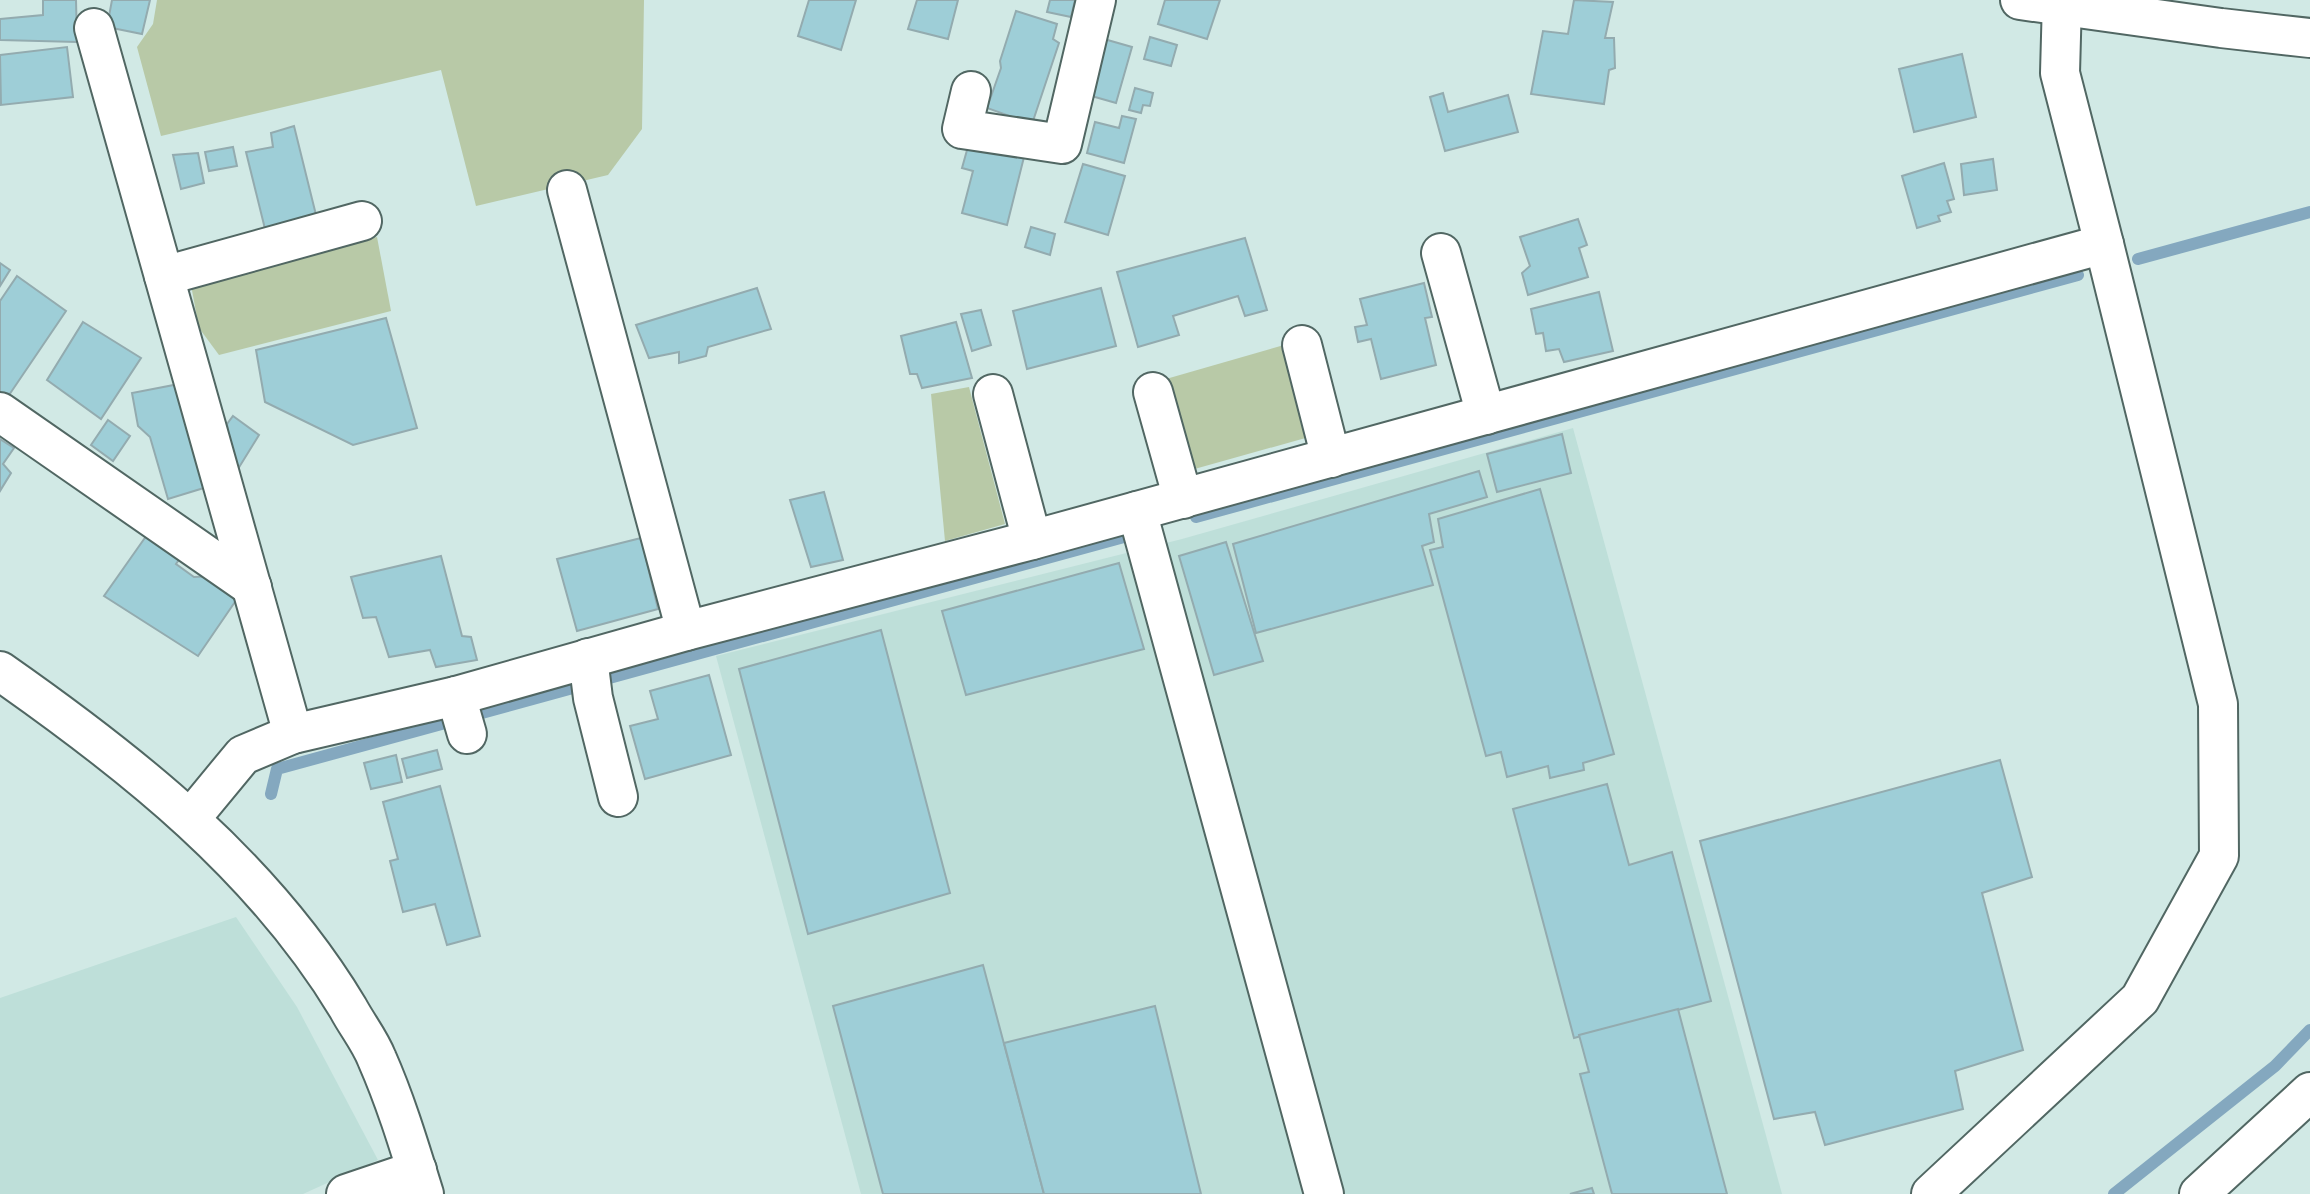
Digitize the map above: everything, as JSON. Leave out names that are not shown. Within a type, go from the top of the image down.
[{"type":"street","points":[[971,92],[962,129],[1062,144],[1096,0]]},
{"type":"street","points":[[2020,0],[2061,3],[2221,29],[2310,38]]},
{"type":"street","points":[[1931,1194],[2140,999],[2219,856],[2218,704],[2060,73],[2061,3]]},
{"type":"street","points":[[94,28],[293,734]]},
{"type":"street","points":[[567,190],[686,631]]},
{"type":"street","points":[[164,276],[362,221]]},
{"type":"street","points":[[191,818],[243,755],[293,734],[456,696],[686,631],[1183,499],[2104,244]]},
{"type":"street","points":[[1441,253],[1486,415]]},
{"type":"street","points":[[1302,345],[1331,458]]},
{"type":"street","points":[[1153,392],[1183,499]]},
{"type":"street","points":[[993,394],[1032,540]]},
{"type":"street","points":[[0,412],[252,587]]},
{"type":"street","points":[[1138,511],[1324,1194]]},
{"type":"street","points":[[588,659],[593,698],[618,797]]},
{"type":"street","points":[[0,671],[72,721],[191,818],[267,895],[326,972],[376,1057],[421,1182],[346,1194]]},
{"type":"street","points":[[456,696],[467,734]]},
{"type":"street","points":[[2199,1194],[2310,1092]]},
{"type":"shaded area","points":[[157,0],[644,0],[642,129],[608,175],[476,206],[441,70],[161,136],[137,47],[153,24]]},
{"type":"shaded area","points":[[377,237],[391,311],[219,355],[199,328],[191,285]]},
{"type":"shaded area","points":[[1284,345],[1309,437],[1191,470],[1166,379]]},
{"type":"shaded area","points":[[969,387],[1005,524],[945,541],[931,394]]},
{"type":"shaded area","points":[[1573,428],[1782,1194],[861,1194],[716,656],[1182,539]]},
{"type":"shaded area","points":[[236,917],[297,1007],[378,1160],[303,1194],[0,1194],[0,998]]},
{"type":"building","points":[[43,0],[76,0],[77,42],[0,40],[0,19],[43,15]]},
{"type":"building","points":[[112,0],[150,0],[142,34],[107,27]]},
{"type":"building","points":[[809,0],[856,0],[841,50],[798,36]]},
{"type":"building","points":[[917,0],[958,0],[948,39],[908,29]]},
{"type":"building","points":[[1050,0],[1075,0],[1071,17],[1047,12]]},
{"type":"building","points":[[1165,0],[1220,0],[1207,39],[1158,24]]},
{"type":"building","points":[[1574,0],[1613,2],[1605,38],[1614,38],[1615,68],[1609,70],[1604,104],[1531,94],[1543,31],[1568,34]]},
{"type":"building","points":[[1016,11],[1057,24],[1053,39],[1059,43],[1032,124],[987,108]]},
{"type":"building","points":[[1150,37],[1177,45],[1171,66],[1144,59]]},
{"type":"building","points":[[1104,39],[1132,47],[1116,103],[1088,95]]},
{"type":"building","points":[[67,47],[73,97],[1,105],[0,55]]},
{"type":"building","points":[[1962,54],[1976,117],[1914,132],[1899,69]]},
{"type":"building","points":[[1135,88],[1153,93],[1150,106],[1143,105],[1141,113],[1129,110]]},
{"type":"building","points":[[1443,93],[1448,112],[1508,95],[1518,132],[1445,151],[1430,97]]},
{"type":"building","points":[[1122,116],[1136,119],[1124,163],[1087,153],[1095,122],[1119,128]]},
{"type":"building","points":[[294,126],[318,223],[267,237],[246,152],[273,147],[271,133]]},
{"type":"building","points":[[969,143],[1024,157],[1007,225],[962,213],[973,171],[962,168]]},
{"type":"building","points":[[233,147],[237,166],[209,171],[205,152]]},
{"type":"building","points":[[198,153],[204,183],[181,189],[173,155]]},
{"type":"building","points":[[1993,159],[1997,190],[1964,195],[1961,164]]},
{"type":"building","points":[[1944,163],[1954,199],[1947,201],[1951,212],[1938,216],[1940,221],[1917,228],[1902,176]]},
{"type":"building","points":[[1083,164],[1125,176],[1108,235],[1065,222]]},
{"type":"building","points":[[1578,219],[1587,245],[1579,248],[1588,277],[1528,295],[1522,273],[1530,266],[1520,237]]},
{"type":"building","points":[[1031,227],[1055,234],[1050,255],[1025,247]]},
{"type":"building","points":[[1245,238],[1267,310],[1245,316],[1238,296],[1173,316],[1179,335],[1138,347],[1117,272]]},
{"type":"building","points":[[0,263],[10,270],[0,286]]},
{"type":"building","points":[[17,276],[66,311],[5,401],[0,398],[0,301]]},
{"type":"building","points":[[1424,283],[1432,317],[1425,318],[1436,365],[1381,379],[1371,339],[1358,342],[1355,327],[1367,325],[1360,299]]},
{"type":"building","points":[[757,288],[771,329],[708,347],[706,356],[679,363],[679,352],[649,358],[636,325]]},
{"type":"building","points":[[1101,288],[1116,346],[1027,369],[1013,311]]},
{"type":"building","points":[[1599,292],[1613,351],[1564,362],[1559,349],[1546,351],[1543,333],[1536,334],[1531,309]]},
{"type":"building","points":[[981,310],[991,345],[972,351],[961,314]]},
{"type":"building","points":[[386,318],[417,428],[353,445],[265,402],[256,350]]},
{"type":"building","points":[[83,322],[141,358],[101,419],[47,380]]},
{"type":"building","points":[[956,322],[972,378],[922,388],[917,374],[910,374],[901,336]]},
{"type":"building","points":[[179,384],[207,487],[168,499],[150,437],[138,426],[132,393]]},
{"type":"building","points":[[233,416],[259,435],[238,469],[232,463],[227,424]]},
{"type":"building","points":[[108,420],[130,436],[113,461],[91,445]]},
{"type":"building","points":[[1562,434],[1571,473],[1497,492],[1487,454]]},
{"type":"building","points":[[0,439],[14,448],[3,464],[11,473],[0,491]]},
{"type":"building","points":[[1479,471],[1487,497],[1429,514],[1434,542],[1422,546],[1433,585],[1256,633],[1233,544]]},
{"type":"building","points":[[1540,489],[1614,754],[1583,763],[1584,770],[1550,778],[1548,766],[1507,777],[1501,752],[1486,756],[1430,550],[1443,547],[1438,519]]},
{"type":"building","points":[[824,492],[843,560],[811,567],[790,500]]},
{"type":"building","points":[[149,532],[183,554],[176,564],[194,577],[213,576],[239,596],[198,656],[104,596]]},
{"type":"building","points":[[641,538],[658,609],[577,631],[557,559]]},
{"type":"building","points":[[1226,542],[1263,661],[1214,675],[1179,556]]},
{"type":"building","points":[[441,556],[462,636],[471,637],[477,660],[436,667],[430,650],[389,657],[376,617],[363,618],[351,577]]},
{"type":"building","points":[[1119,563],[1144,649],[966,695],[942,611]]},
{"type":"building","points":[[881,630],[950,893],[808,934],[739,669]]},
{"type":"building","points":[[709,675],[731,755],[645,779],[630,726],[658,719],[650,691]]},
{"type":"building","points":[[437,750],[442,769],[407,778],[402,759]]},
{"type":"building","points":[[396,755],[402,782],[371,789],[364,763]]},
{"type":"building","points":[[2000,760],[2032,877],[1982,893],[2023,1050],[1955,1071],[1963,1109],[1825,1145],[1815,1112],[1774,1119],[1700,841]]},
{"type":"building","points":[[1607,784],[1629,865],[1672,852],[1711,1001],[1574,1038],[1513,809]]},
{"type":"building","points":[[440,786],[480,936],[447,945],[435,904],[403,912],[390,861],[398,859],[383,802]]},
{"type":"building","points":[[983,965],[1044,1194],[883,1194],[833,1006]]},
{"type":"building","points":[[1155,1006],[1201,1194],[1044,1194],[1004,1043]]},
{"type":"building","points":[[1678,1009],[1727,1194],[1612,1194],[1580,1074],[1589,1072],[1579,1035]]},
{"type":"building","points":[[1592,1188],[1594,1194],[1570,1194]]},
{"type":"waterway","points":[[2138,259],[2310,212]]},
{"type":"waterway","points":[[1196,517],[2078,275]]},
{"type":"waterway","points":[[271,794],[277,769],[1124,537]]},
{"type":"waterway","points":[[2114,1194],[2275,1066],[2310,1030]]}]
